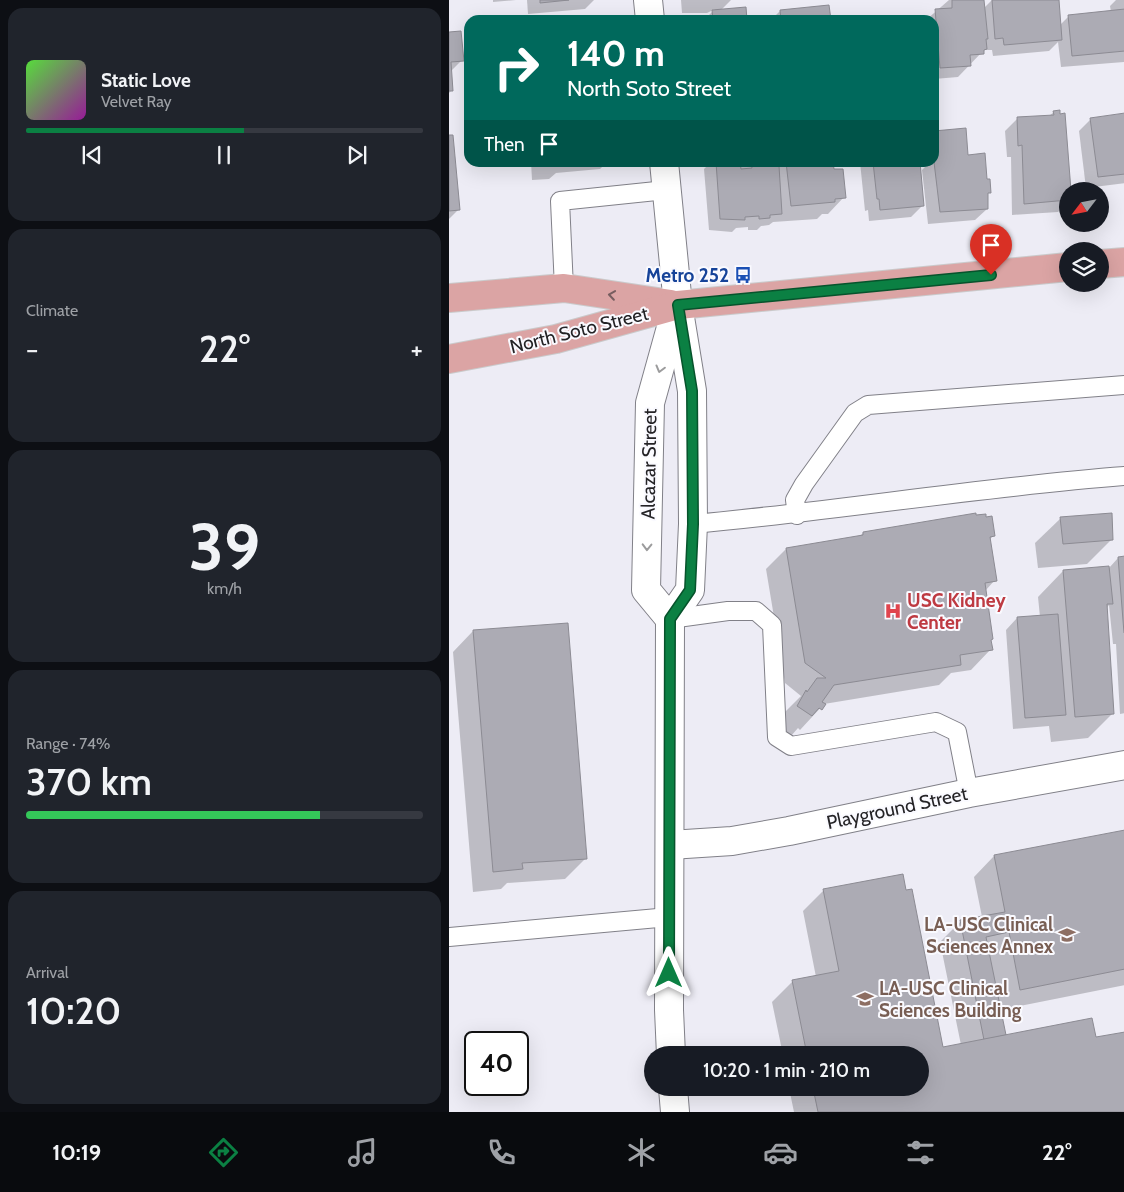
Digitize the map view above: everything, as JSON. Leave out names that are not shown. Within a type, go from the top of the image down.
[{"type":"main road","points":[[1109,263],[1124,262]]},
{"type":"main road","name":"North Soto Street","points":[[449,359],[555,339],[678,305],[1059,268]]},
{"type":"main road","points":[[449,298],[564,288],[678,305]]},
{"type":"street","points":[[648,0],[650,15]]},
{"type":"street","name":"Alcazar Street","points":[[664,167],[678,305],[692,391],[693,524],[690,590],[670,619],[646,590],[650,402],[678,305]]},
{"type":"street","points":[[670,619],[669,917],[671,1046]]},
{"type":"street","name":"Playground Street","points":[[670,845],[732,841],[789,831],[969,793],[1124,765]]},
{"type":"street","points":[[674,1096],[675,1112]]},
{"type":"lane","points":[[564,288],[560,201],[666,190]]},
{"type":"lane","points":[[797,515],[795,500],[804,484],[855,413],[868,405],[1124,385]]},
{"type":"lane","points":[[693,524],[797,515],[1061,481],[1124,476]]},
{"type":"lane","points":[[670,619],[728,610],[756,611],[772,625],[777,737],[791,746],[936,722],[957,732],[969,793]]},
{"type":"lane","points":[[449,937],[669,917]]},
{"type":"building","points":[[540,0],[569,0],[540,3]]},
{"type":"building","points":[[952,0],[984,0],[988,39],[986,39],[987,49],[984,50],[984,54],[970,55],[971,66],[940,68],[939,15],[936,15],[935,9],[952,8]]},
{"type":"building","points":[[992,0],[1059,0],[1062,40],[1004,45],[1003,38],[995,39]]},
{"type":"building","points":[[829,5],[830,15],[780,15],[780,10]]},
{"type":"building","points":[[746,7],[747,15],[712,15],[712,10]]},
{"type":"building","points":[[1125,9],[1125,51],[1072,56],[1068,15]]},
{"type":"building","points":[[461,31],[464,61],[451,62],[453,91],[449,91],[449,32]]},
{"type":"building","points":[[1060,110],[1060,114],[1065,113],[1070,182],[1059,182],[1059,201],[1024,204],[1022,145],[1018,146],[1017,117],[1054,115],[1053,111]]},
{"type":"building","points":[[1125,113],[1125,174],[1098,177],[1090,118]]},
{"type":"building","points":[[966,128],[968,155],[985,153],[987,179],[990,179],[991,193],[988,193],[988,209],[940,212],[935,167],[939,167],[939,131]]},
{"type":"building","points":[[449,135],[453,135],[460,210],[449,211]]},
{"type":"building","points":[[716,167],[741,167],[741,169],[779,167],[782,214],[770,215],[770,218],[759,219],[759,216],[745,217],[745,220],[720,219]]},
{"type":"building","points":[[787,167],[834,167],[834,169],[843,169],[846,198],[835,199],[835,202],[791,206]]},
{"type":"building","points":[[874,167],[920,167],[924,206],[880,210],[879,199],[877,199]]},
{"type":"building","name":"USC Kidney Center","points":[[976,513],[976,515],[986,514],[986,517],[992,516],[995,536],[990,537],[997,581],[985,583],[993,650],[960,655],[961,665],[834,685],[822,702],[826,704],[822,710],[819,708],[812,716],[797,706],[806,690],[807,692],[817,678],[826,678],[805,663],[786,548],[863,535],[863,532]]},
{"type":"building","points":[[1112,513],[1113,540],[1063,544],[1060,517]]},
{"type":"building","points":[[1125,556],[1125,633],[1124,633],[1118,557]]},
{"type":"building","points":[[1109,566],[1113,604],[1107,604],[1114,714],[1075,717],[1063,570]]},
{"type":"building","points":[[1058,614],[1066,715],[1025,718],[1017,617]]},
{"type":"building","points":[[568,623],[587,859],[522,863],[523,869],[493,872],[473,630]]},
{"type":"building","name":"LA-USC Clinical Sciences Annex","points":[[1125,830],[1125,969],[1020,990],[1009,932],[986,937],[1006,1035],[984,1040],[960,920],[1005,912],[994,855]]},
{"type":"building","name":"LA-USC Clinical Sciences Building","points":[[903,874],[906,890],[912,889],[943,1047],[1092,1018],[1096,1037],[1125,1032],[1125,1112],[818,1112],[815,1096],[929,1096],[929,1046],[805,1046],[792,980],[839,971],[823,889]]},
{"type":"place","name":"Metro 252","points":[[743,275]]},
{"type":"place","name":"USC Kidney Center","points":[[893,611]]},
{"type":"place","name":"LA-USC Clinical Sciences Annex","points":[[1067,935]]},
{"type":"place","name":"LA-USC Clinical Sciences Building","points":[[865,999]]},
{"type":"route","points":[[669,973],[670,619],[690,590],[693,524],[692,391],[678,305],[991,275]]}]
